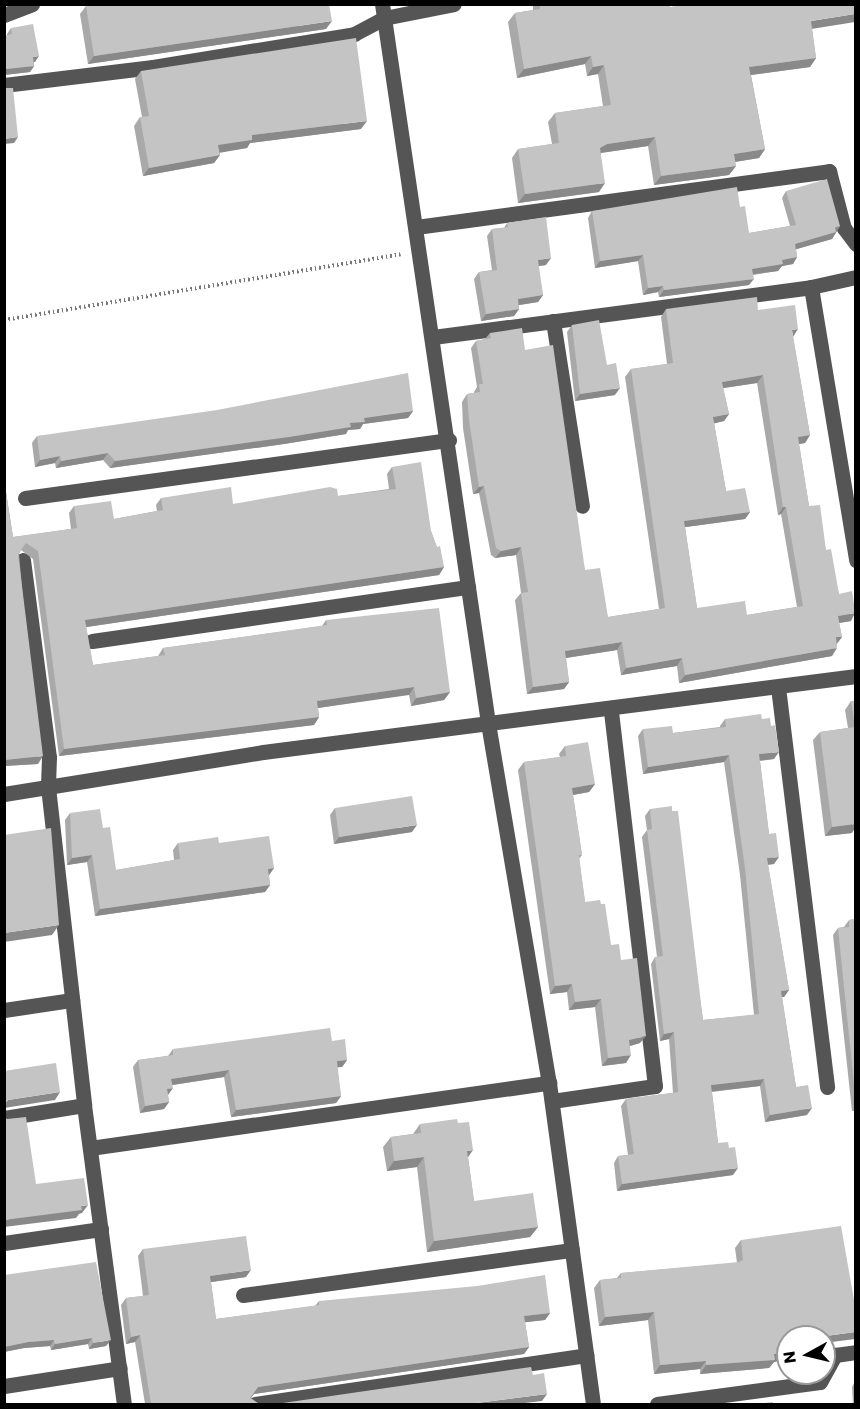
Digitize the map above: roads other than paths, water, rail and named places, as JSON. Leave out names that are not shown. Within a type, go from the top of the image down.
[{"type":"street","points":[[4,15],[32,4]]},
{"type":"street","points":[[4,85],[153,67],[354,34],[383,11],[454,4]]},
{"type":"street","points":[[383,11],[449,440],[488,723],[552,1101],[593,1404]]},
{"type":"street","points":[[416,227],[829,171],[844,228],[855,244]]},
{"type":"street","points":[[433,337],[811,287],[855,277]]},
{"type":"street","points":[[811,287],[855,560]]},
{"type":"street","points":[[554,321],[582,506]]},
{"type":"street","points":[[25,498],[449,440]]},
{"type":"street","points":[[23,560],[49,757],[48,787],[84,1105],[124,1404]]},
{"type":"street","points":[[92,641],[468,587]]},
{"type":"street","points":[[4,794],[263,752],[855,676]]},
{"type":"street","points":[[778,687],[827,1087]]},
{"type":"street","points":[[552,1101],[655,1086],[611,709]]},
{"type":"street","points":[[4,1010],[72,1000]]},
{"type":"street","points":[[90,1148],[549,1083]]},
{"type":"street","points":[[4,1118],[84,1105]]},
{"type":"street","points":[[4,1243],[101,1229]]},
{"type":"street","points":[[243,1295],[572,1250]]},
{"type":"street","points":[[657,1404],[820,1382],[835,1355],[855,1353]]},
{"type":"street","points":[[255,1404],[586,1354]]},
{"type":"street","points":[[4,1386],[120,1368]]}]
